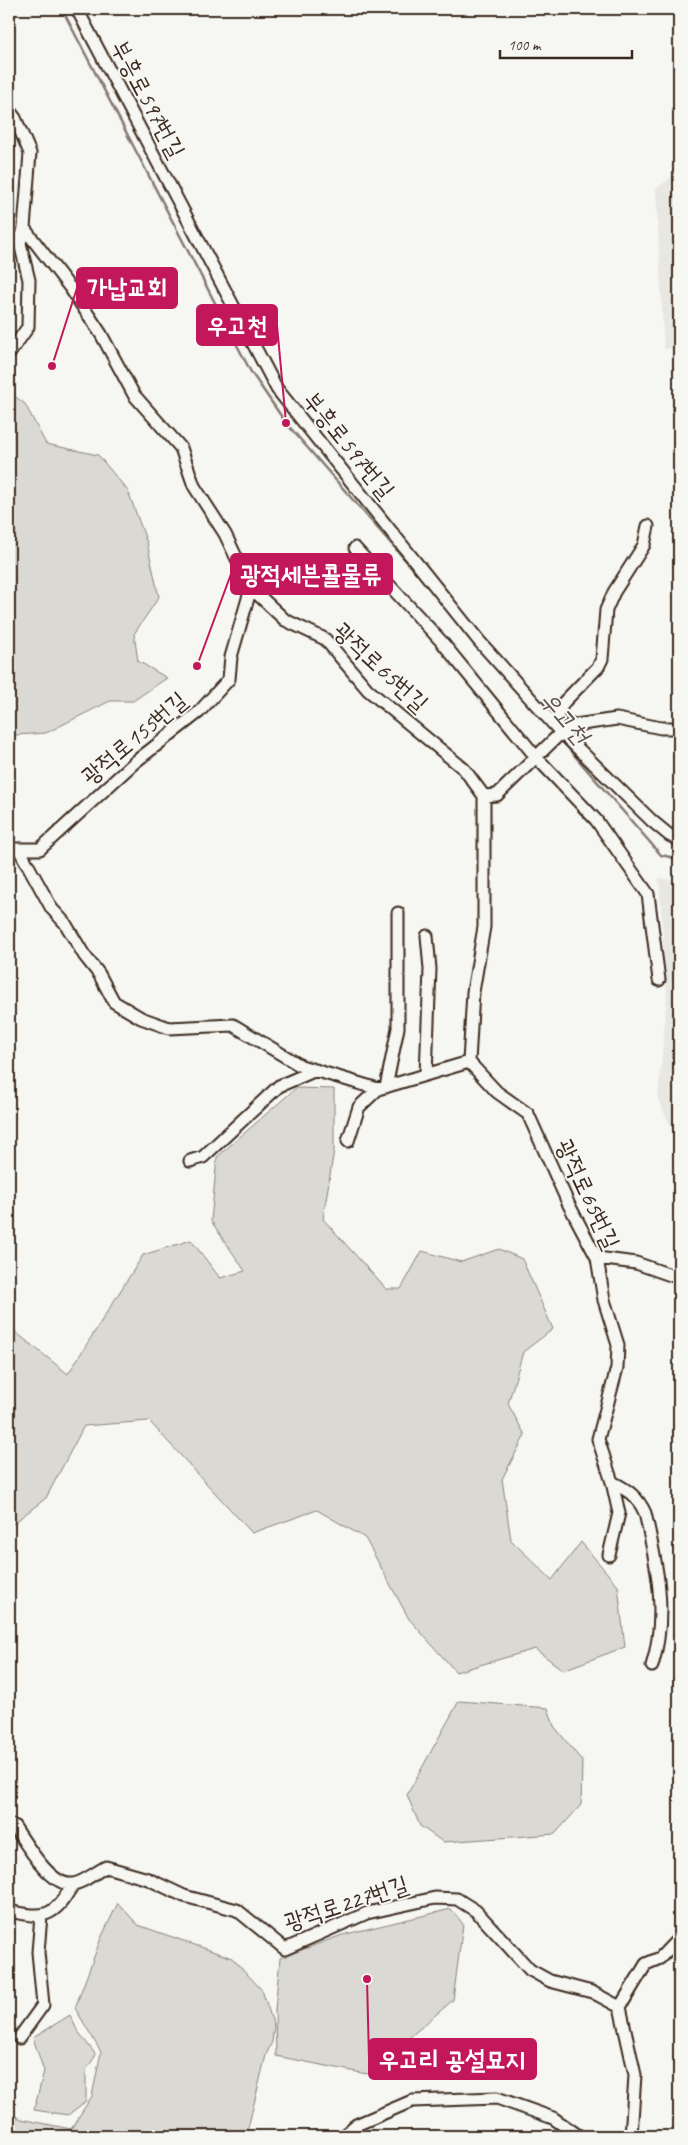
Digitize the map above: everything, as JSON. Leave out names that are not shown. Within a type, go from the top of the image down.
[{"type":"street","name":"부흥로597번길","points":[[77,9],[276,389],[478,641],[559,731],[652,821],[669,835],[679,840]]},
{"type":"street","points":[[9,110],[15,118],[30,153],[24,228],[20,243],[29,280],[28,327],[9,354]]},
{"type":"street","name":"광적로65번길","points":[[24,228],[76,296],[101,334],[134,395],[181,448],[194,486],[225,534],[251,588],[285,620],[325,639],[368,690],[464,769],[484,796]]},
{"type":"street","points":[[9,236],[20,243]]},
{"type":"street","points":[[559,731],[558,713],[564,702],[598,666],[602,658],[606,610],[614,592],[644,545],[648,526]]},
{"type":"street","points":[[355,548],[441,641],[538,756],[596,820],[648,894],[659,980]]},
{"type":"street","name":"광적로155번길","points":[[14,849],[40,849],[135,762],[199,712],[229,679],[231,657],[251,588]]},
{"type":"street","points":[[348,1141],[359,1107],[382,1088],[469,1062],[473,992],[484,928],[484,796],[497,795],[538,756],[559,731],[568,726],[617,719],[646,725],[679,728]]},
{"type":"street","points":[[14,849],[52,909],[65,923],[84,955],[99,974],[114,1002],[141,1018],[169,1028],[232,1025],[301,1066],[382,1088]]},
{"type":"street","points":[[382,1088],[398,1028],[398,913]]},
{"type":"street","points":[[426,936],[430,969],[426,1075]]},
{"type":"street","name":"광적로65번길","points":[[469,1062],[497,1092],[528,1114],[569,1205],[597,1258],[604,1300],[618,1345],[617,1368],[598,1438],[612,1482]]},
{"type":"street","points":[[190,1161],[203,1157],[279,1086],[316,1070]]},
{"type":"street","points":[[597,1258],[636,1263],[679,1278]]},
{"type":"street","points":[[609,1555],[619,1512],[612,1482]]},
{"type":"street","points":[[612,1482],[628,1490],[639,1500],[650,1534],[662,1607],[658,1646],[652,1666]]},
{"type":"street","points":[[9,1824],[14,1826],[49,1874],[61,1882],[73,1884],[56,1909],[41,1916],[9,1911]]},
{"type":"street","name":"광적로227번길","points":[[73,1884],[106,1867],[148,1879],[184,1896],[237,1910],[284,1949],[367,1913],[435,1898],[457,1899],[476,1911],[530,1970],[550,1981],[592,1992],[620,2007]]},
{"type":"street","points":[[19,2038],[43,2005],[38,1952],[41,1916]]},
{"type":"street","points":[[631,2136],[635,2076],[620,2007],[646,1964],[660,1958],[679,1938]]},
{"type":"street","points":[[343,2136],[356,2125],[412,2101],[497,2098],[553,2118],[579,2136]]},
{"type":"shaded area","points":[[679,171],[679,348],[664,349],[656,189]]},
{"type":"shaded area","points":[[9,392],[25,404],[46,444],[98,455],[128,491],[147,543],[159,597],[134,634],[138,661],[167,678],[133,701],[110,701],[46,733],[16,735],[9,742]]},
{"type":"shaded area","points":[[659,878],[679,881],[679,1145],[658,1099],[667,998]]},
{"type":"shaded area","points":[[296,1088],[334,1089],[334,1150],[323,1219],[386,1289],[401,1289],[422,1251],[461,1262],[499,1249],[522,1259],[553,1329],[523,1352],[508,1404],[525,1435],[502,1479],[511,1540],[552,1580],[581,1542],[618,1586],[625,1647],[563,1670],[535,1649],[456,1672],[409,1619],[365,1538],[317,1510],[252,1533],[149,1421],[84,1426],[46,1498],[9,1527],[9,1327],[68,1374],[143,1255],[191,1240],[220,1278],[245,1271],[211,1221],[217,1157]]},
{"type":"shaded area","points":[[459,1701],[548,1708],[554,1726],[582,1761],[581,1805],[555,1834],[443,1842],[420,1826],[407,1795]]},
{"type":"shaded area","points":[[118,1903],[138,1925],[232,1958],[262,1990],[274,2026],[272,2042],[266,2055],[246,2136],[9,2136],[9,2113],[21,2119],[71,2129],[92,2096],[101,2052],[75,2008],[101,1938]]},
{"type":"shaded area","points":[[451,1909],[463,1924],[453,2000],[367,2074],[276,2056],[275,2009],[280,1958],[342,1935]]},
{"type":"shaded area","points":[[70,2015],[77,2030],[96,2055],[86,2070],[86,2101],[68,2115],[34,2110],[44,2071],[33,2038]]},
{"type":"waterway","name":"우고천","points":[[62,9],[251,372],[286,423],[428,586]]},
{"type":"waterway","name":"우고천","points":[[561,740],[661,855],[679,859]]},
{"type":"place","name":"가납교회","points":[[52,366]]},
{"type":"place","name":"우고천","points":[[286,423]]},
{"type":"place","name":"광적세븐콜물류","points":[[197,666]]},
{"type":"place","name":"우고리 공설묘지","points":[[367,1979]]}]
